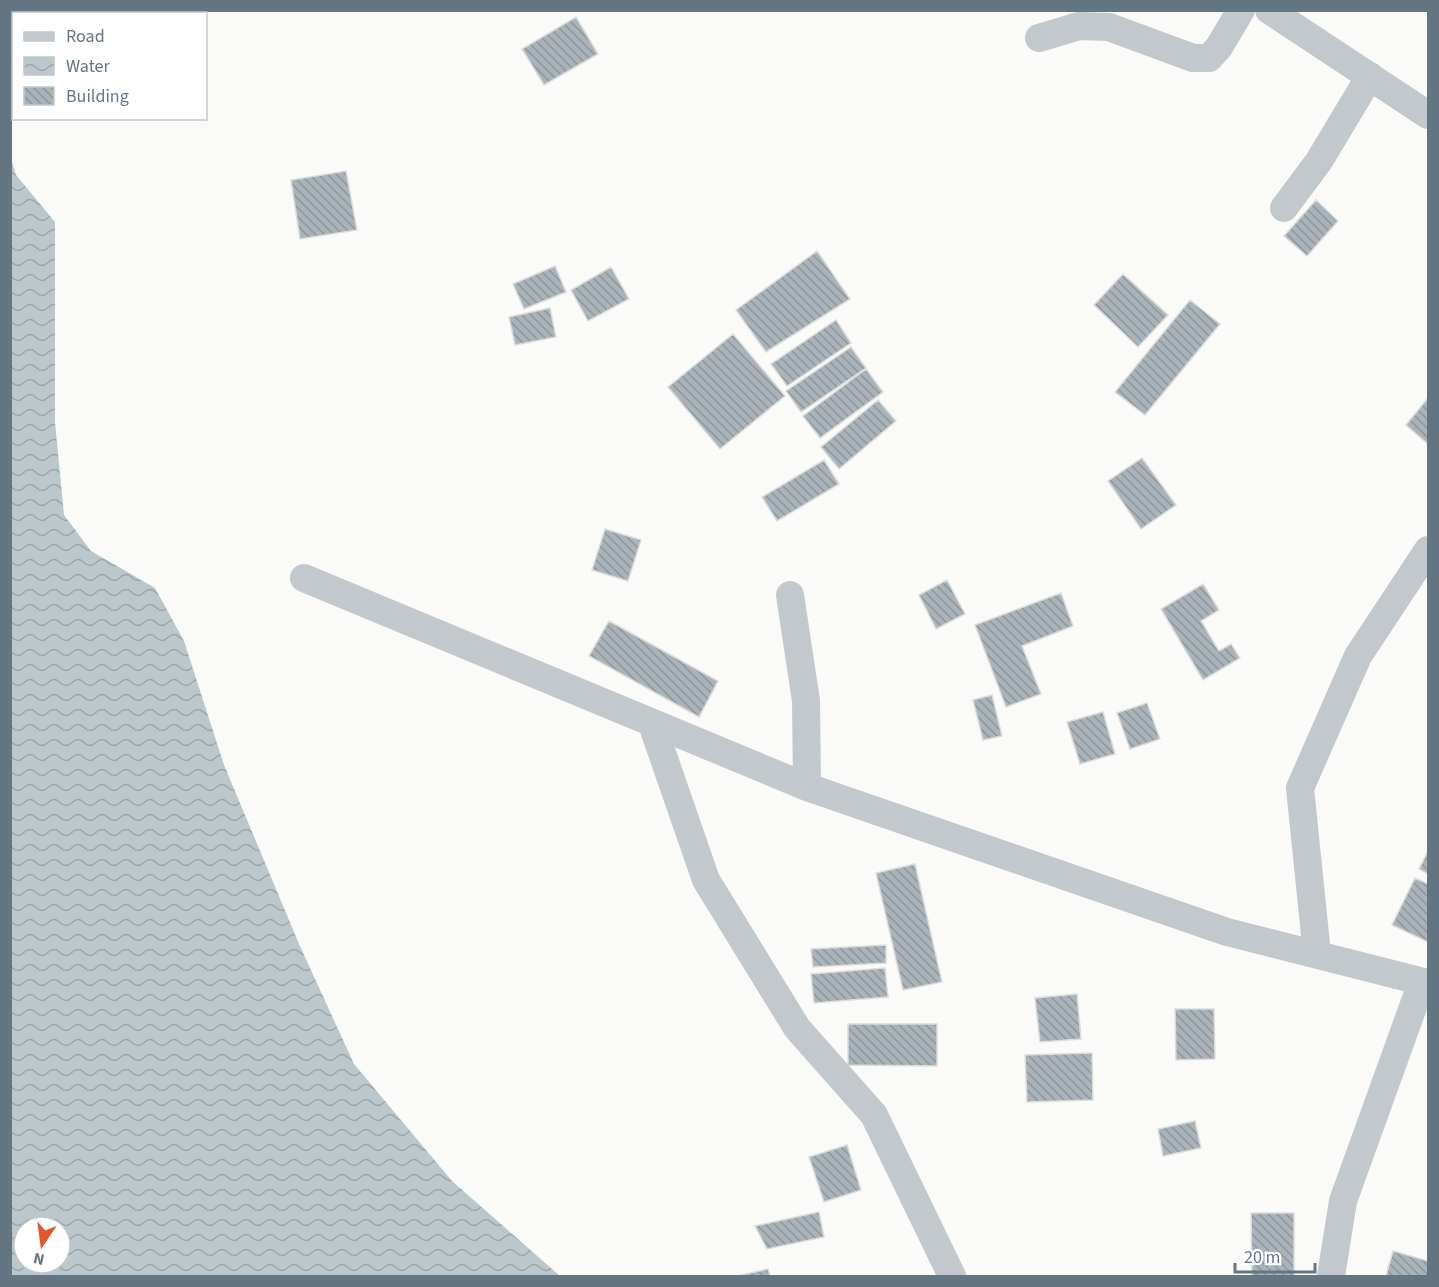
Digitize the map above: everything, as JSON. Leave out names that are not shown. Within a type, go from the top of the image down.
[{"type":"street","points":[[1039,38],[1079,26],[1109,27],[1193,58],[1209,58],[1219,48],[1241,10]]},
{"type":"street","points":[[1288,15],[1370,76],[1428,115]]},
{"type":"street","points":[[1284,208],[1319,161],[1370,76]]},
{"type":"street","points":[[1317,954],[1300,788],[1358,656],[1428,550]]},
{"type":"street","points":[[304,578],[807,787],[1227,932],[1425,983],[1343,1201],[1331,1276]]},
{"type":"street","points":[[790,595],[806,701],[807,787]]},
{"type":"street","points":[[652,724],[706,880],[797,1028],[874,1115],[952,1276]]},
{"type":"water","points":[[11,159],[16,175],[55,222],[55,422],[64,515],[91,551],[155,588],[184,641],[224,765],[299,944],[354,1064],[452,1181],[560,1276],[11,1276]]},
{"type":"building","points":[[576,17],[598,54],[544,85],[522,49]]},
{"type":"building","points":[[346,171],[357,230],[300,239],[291,180]]},
{"type":"building","points":[[1316,200],[1338,221],[1307,256],[1284,236]]},
{"type":"building","points":[[817,251],[850,299],[766,352],[736,310]]},
{"type":"building","points":[[555,266],[566,292],[524,309],[513,284]]},
{"type":"building","points":[[611,267],[629,299],[588,321],[571,290]]},
{"type":"building","points":[[1123,274],[1168,315],[1138,347],[1094,305]]},
{"type":"building","points":[[1190,300],[1220,324],[1145,415],[1115,392]]},
{"type":"building","points":[[550,308],[556,337],[515,345],[509,317]]},
{"type":"building","points":[[836,320],[851,343],[787,386],[771,364]]},
{"type":"building","points":[[733,334],[785,396],[720,449],[668,387]]},
{"type":"building","points":[[851,347],[866,368],[801,412],[786,391]]},
{"type":"building","points":[[866,369],[883,392],[820,438],[803,416]]},
{"type":"building","points":[[1428,398],[1428,444],[1406,425]]},
{"type":"building","points":[[878,400],[896,421],[839,469],[821,447]]},
{"type":"building","points":[[1142,458],[1176,505],[1141,529],[1108,481]]},
{"type":"building","points":[[824,460],[839,484],[777,521],[762,497]]},
{"type":"building","points":[[605,529],[641,540],[628,581],[592,570]]},
{"type":"building","points":[[947,580],[965,614],[936,629],[919,595]]},
{"type":"building","points":[[1203,584],[1219,610],[1201,621],[1219,651],[1231,644],[1240,658],[1203,680],[1161,609]]},
{"type":"building","points":[[1061,593],[1073,626],[1022,646],[1041,694],[1006,707],[975,625]]},
{"type":"building","points":[[609,621],[718,681],[699,717],[589,656]]},
{"type":"building","points":[[992,695],[1002,736],[983,740],[973,700]]},
{"type":"building","points":[[1147,703],[1160,739],[1130,749],[1117,713]]},
{"type":"building","points":[[1103,712],[1115,754],[1080,764],[1067,722]]},
{"type":"building","points":[[1428,851],[1428,874],[1419,869]]},
{"type":"building","points":[[915,864],[942,982],[903,990],[876,873]]},
{"type":"building","points":[[1415,878],[1428,884],[1428,942],[1392,925]]},
{"type":"building","points":[[886,945],[886,963],[813,967],[811,949]]},
{"type":"building","points":[[885,968],[888,997],[814,1003],[811,974]]},
{"type":"building","points":[[1077,994],[1081,1039],[1040,1042],[1035,998]]},
{"type":"building","points":[[1175,1009],[1214,1009],[1215,1059],[1176,1060]]},
{"type":"building","points":[[848,1024],[937,1024],[937,1066],[848,1065]]},
{"type":"building","points":[[1092,1053],[1093,1100],[1027,1102],[1025,1055]]},
{"type":"building","points":[[1195,1121],[1201,1148],[1163,1156],[1158,1129]]},
{"type":"building","points":[[847,1145],[861,1190],[824,1202],[809,1157]]},
{"type":"building","points":[[819,1212],[824,1237],[767,1249],[755,1226]]},
{"type":"building","points":[[1251,1213],[1294,1213],[1294,1276],[1252,1276]]},
{"type":"building","points":[[1393,1251],[1428,1261],[1428,1276],[1386,1276]]},
{"type":"building","points":[[768,1269],[770,1276],[737,1276]]}]
